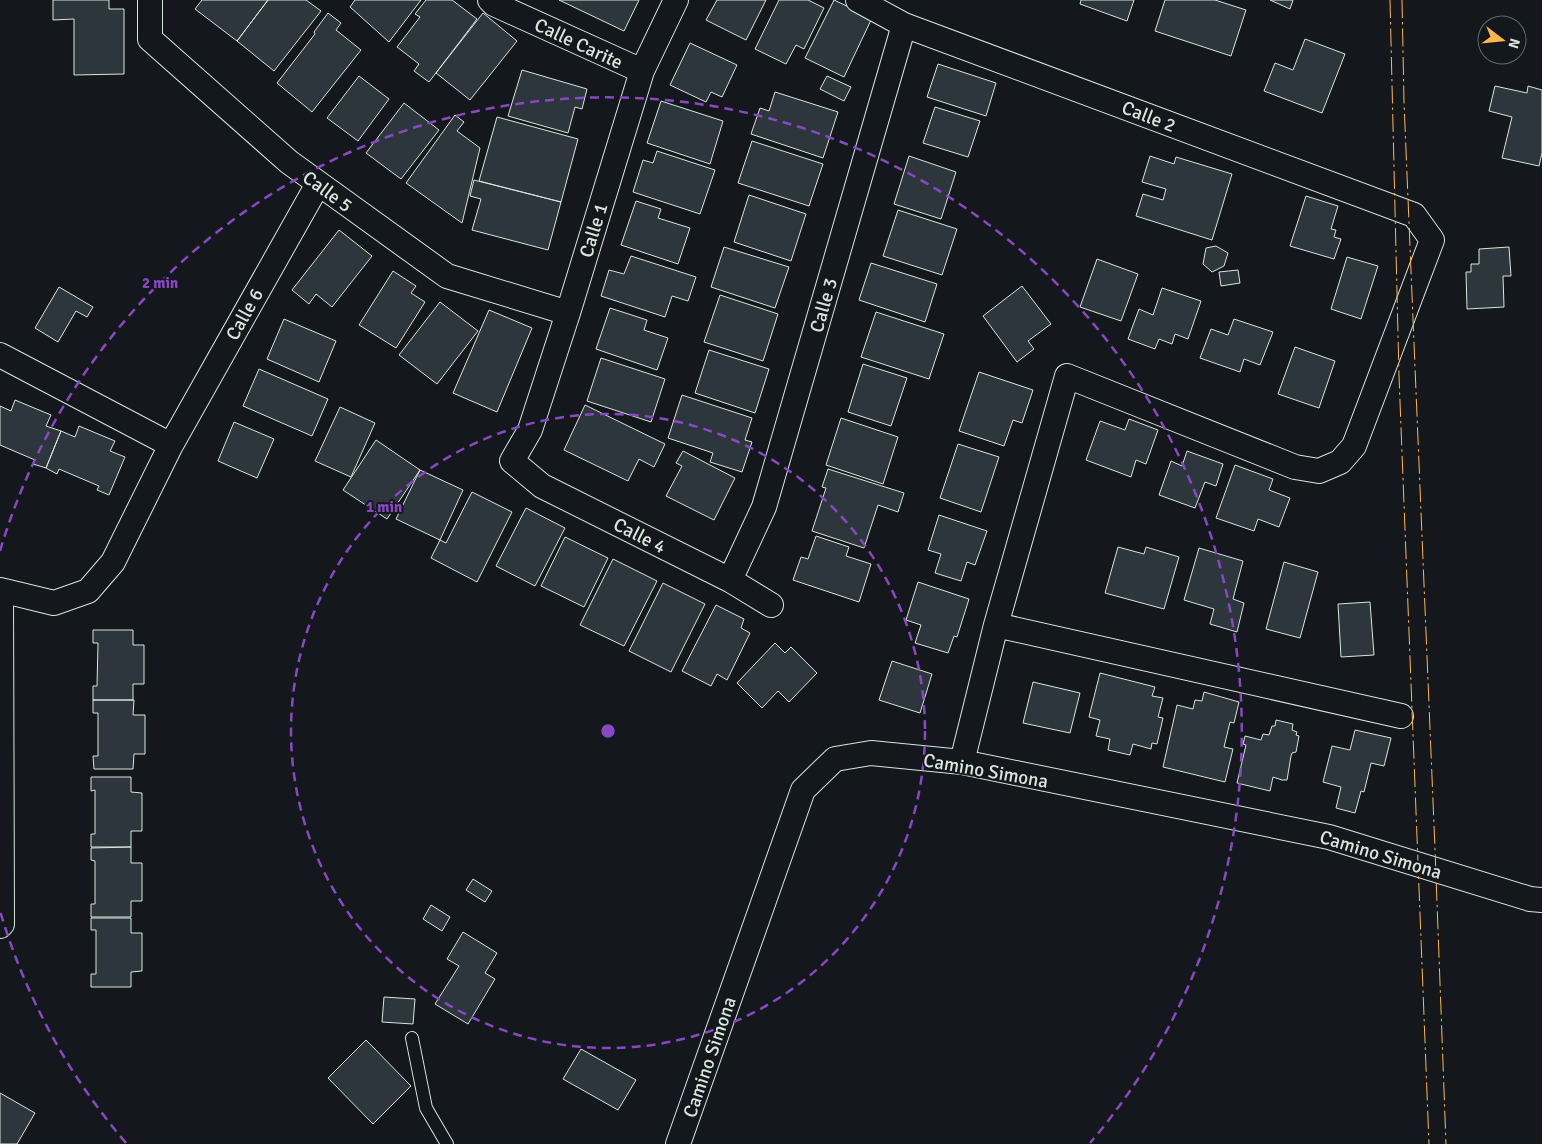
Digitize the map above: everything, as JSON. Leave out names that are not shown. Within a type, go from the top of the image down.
[{"type":"street","name":"Calle 5","points":[[150,0],[150,39],[289,162],[318,184],[447,276],[568,313]]},
{"type":"street","name":"Calle Carite","points":[[490,0],[494,4],[642,71]]},
{"type":"street","name":"Calle 1","points":[[512,462],[530,430],[642,71],[676,0]]},
{"type":"street","name":"Calle 2","points":[[858,0],[904,25],[1414,215],[1432,240],[1354,446],[1340,462],[1319,471],[1295,467],[1067,376],[996,625]]},
{"type":"street","name":"Calle 3","points":[[730,580],[764,508],[904,25]]},
{"type":"street","name":"Calle 6","points":[[0,591],[54,603],[88,591],[113,562],[171,445],[318,184]]},
{"type":"street","points":[[0,356],[171,445]]},
{"type":"street","name":"Calle 4","points":[[512,462],[542,486],[730,580],[771,605]]},
{"type":"street","points":[[0,591],[2,924],[0,926]]},
{"type":"street","points":[[962,762],[996,625],[1400,716]]},
{"type":"street","name":"Camino Simona","points":[[678,1144],[803,790],[835,759],[871,753],[962,762],[1329,836],[1530,899],[1542,900]]},
{"type":"lane","points":[[412,1038],[426,1108],[447,1144]]},
{"type":"building","points":[[53,0],[109,0],[109,9],[124,9],[124,74],[74,75],[74,19],[53,20]]},
{"type":"building","points":[[202,0],[268,0],[237,41],[195,9]]},
{"type":"building","points":[[268,0],[306,0],[321,11],[274,71],[237,41]]},
{"type":"building","points":[[355,0],[421,0],[389,42],[350,7]]},
{"type":"building","points":[[426,0],[452,0],[477,19],[429,82],[414,71],[419,64],[397,47],[420,17],[415,14]]},
{"type":"building","points":[[559,0],[639,0],[624,31]]},
{"type":"building","points":[[717,0],[766,0],[746,40],[706,20]]},
{"type":"building","points":[[779,0],[808,0],[824,8],[804,49],[796,45],[786,64],[755,49]]},
{"type":"building","points":[[834,0],[872,18],[844,77],[805,58]]},
{"type":"building","points":[[1081,0],[1134,0],[1127,21],[1080,4]]},
{"type":"building","points":[[1165,0],[1215,0],[1246,10],[1231,56],[1155,31]]},
{"type":"building","points":[[1270,0],[1293,0],[1290,9]]},
{"type":"building","points":[[328,13],[341,23],[336,30],[361,50],[312,112],[277,83],[315,34],[314,32]]},
{"type":"building","points":[[483,13],[517,41],[470,100],[436,73]]},
{"type":"building","points":[[1305,39],[1345,54],[1322,113],[1264,91],[1275,63],[1293,70]]},
{"type":"building","points":[[690,43],[737,65],[722,97],[711,92],[706,102],[670,85]]},
{"type":"building","points":[[938,64],[996,83],[986,116],[927,97]]},
{"type":"building","points":[[522,70],[587,89],[582,109],[575,107],[568,133],[508,116]]},
{"type":"building","points":[[359,76],[389,99],[358,141],[327,118]]},
{"type":"building","points":[[827,76],[851,87],[844,101],[820,89]]},
{"type":"building","points":[[1495,86],[1527,93],[1528,86],[1542,90],[1542,153],[1539,166],[1502,158],[1512,117],[1489,111]]},
{"type":"building","points":[[775,92],[838,112],[823,158],[751,134],[760,108],[769,111]]},
{"type":"building","points":[[661,101],[723,121],[710,164],[647,143]]},
{"type":"building","points":[[404,103],[439,130],[401,179],[366,153]]},
{"type":"building","points":[[935,107],[980,121],[968,157],[923,143]]},
{"type":"building","points":[[455,115],[464,122],[457,131],[480,148],[462,223],[406,183]]},
{"type":"building","points":[[497,117],[578,139],[561,202],[479,181]]},
{"type":"building","points":[[752,141],[823,164],[809,206],[738,183]]},
{"type":"building","points":[[657,151],[715,170],[700,214],[633,192],[643,160],[653,163]]},
{"type":"building","points":[[909,156],[956,172],[941,219],[894,204]]},
{"type":"building","points":[[1150,156],[1174,164],[1176,157],[1232,174],[1212,240],[1136,216],[1143,194],[1163,200],[1166,189],[1142,182]]},
{"type":"building","points":[[474,180],[561,202],[548,250],[472,230],[481,199],[470,196]]},
{"type":"building","points":[[749,195],[806,214],[791,261],[734,242]]},
{"type":"building","points":[[1306,196],[1338,206],[1331,229],[1336,230],[1334,237],[1341,239],[1334,259],[1290,246]]},
{"type":"building","points":[[636,201],[661,209],[658,218],[690,228],[678,264],[621,245]]},
{"type":"building","points":[[898,210],[957,229],[942,275],[883,256]]},
{"type":"building","points":[[339,230],[372,256],[332,307],[316,294],[309,304],[292,290]]},
{"type":"building","points":[[1216,246],[1228,253],[1224,266],[1212,272],[1203,264],[1206,248]]},
{"type":"building","points":[[724,247],[789,267],[775,308],[711,287]]},
{"type":"building","points":[[1509,247],[1511,276],[1503,276],[1504,307],[1467,309],[1466,272],[1471,272],[1471,264],[1479,264],[1479,249]]},
{"type":"building","points":[[631,256],[696,277],[688,301],[672,296],[665,317],[601,296],[609,270],[624,274]]},
{"type":"building","points":[[1347,257],[1378,266],[1361,319],[1331,309]]},
{"type":"building","points":[[1097,259],[1138,274],[1121,321],[1080,307]]},
{"type":"building","points":[[871,263],[937,284],[925,322],[859,300]]},
{"type":"building","points":[[1238,270],[1240,283],[1221,286],[1219,272]]},
{"type":"building","points":[[393,271],[416,286],[411,293],[425,302],[396,348],[359,325]]},
{"type":"building","points":[[1022,286],[1051,324],[1028,341],[1034,349],[1017,362],[983,316]]},
{"type":"building","points":[[59,287],[93,307],[87,317],[76,311],[58,342],[35,328]]},
{"type":"building","points":[[1162,288],[1201,301],[1188,339],[1175,334],[1172,344],[1159,339],[1155,349],[1128,339],[1139,309],[1153,315]]},
{"type":"building","points":[[720,295],[778,314],[763,361],[704,342]]},
{"type":"building","points":[[440,302],[478,331],[437,384],[399,355]]},
{"type":"building","points":[[610,308],[647,320],[644,330],[668,338],[657,370],[596,349]]},
{"type":"building","points":[[489,310],[532,328],[497,412],[453,393]]},
{"type":"building","points":[[876,312],[944,334],[929,379],[861,357]]},
{"type":"building","points":[[284,319],[336,341],[319,382],[267,359]]},
{"type":"building","points":[[1234,319],[1273,332],[1260,365],[1244,359],[1240,372],[1200,358],[1211,329],[1228,335]]},
{"type":"building","points":[[1295,347],[1335,361],[1319,408],[1278,394]]},
{"type":"building","points":[[709,350],[769,369],[755,413],[695,393]]},
{"type":"building","points":[[601,358],[665,379],[651,422],[587,401]]},
{"type":"building","points":[[863,364],[907,378],[891,426],[848,412]]},
{"type":"building","points":[[259,369],[328,399],[312,436],[243,406]]},
{"type":"building","points":[[979,372],[1033,390],[1022,423],[1013,420],[1004,446],[959,431]]},
{"type":"building","points":[[682,395],[752,418],[745,440],[752,442],[742,472],[710,462],[713,453],[668,438]]},
{"type":"building","points":[[15,400],[51,415],[46,426],[61,431],[46,468],[33,464],[35,460],[0,445],[0,406],[11,411]]},
{"type":"building","points":[[585,405],[665,444],[654,467],[639,459],[628,481],[564,450]]},
{"type":"building","points":[[340,407],[375,423],[351,477],[315,461]]},
{"type":"building","points":[[841,418],[898,437],[883,484],[826,465]]},
{"type":"building","points":[[1129,419],[1158,430],[1146,464],[1136,460],[1131,477],[1086,460],[1100,421],[1125,430]]},
{"type":"building","points":[[234,422],[274,439],[257,478],[218,461]]},
{"type":"building","points":[[79,426],[115,441],[110,451],[125,457],[109,495],[97,490],[99,486],[59,469],[57,474],[46,468],[61,431],[75,437]]},
{"type":"building","points":[[376,440],[420,470],[387,519],[343,490]]},
{"type":"building","points":[[958,444],[999,457],[981,512],[940,498]]},
{"type":"building","points":[[683,451],[735,478],[714,520],[666,496],[682,466],[676,463]]},
{"type":"building","points":[[1187,451],[1223,464],[1216,486],[1205,482],[1195,508],[1159,495],[1171,461],[1182,466]]},
{"type":"building","points":[[1235,465],[1273,479],[1269,490],[1290,498],[1279,527],[1258,519],[1254,531],[1216,518]]},
{"type":"building","points":[[828,469],[904,493],[898,512],[878,505],[864,548],[812,531],[826,488],[822,487]]},
{"type":"building","points":[[420,470],[463,490],[440,540],[396,519]]},
{"type":"building","points":[[472,492],[512,512],[477,582],[431,558],[440,540],[446,543]]},
{"type":"building","points":[[526,508],[565,528],[535,586],[496,566]]},
{"type":"building","points":[[939,515],[987,531],[975,565],[967,562],[961,581],[935,573],[941,554],[928,550]]},
{"type":"building","points":[[816,536],[849,547],[846,556],[871,564],[859,602],[793,580],[801,557],[808,559]]},
{"type":"building","points":[[565,537],[608,558],[584,607],[541,586]]},
{"type":"building","points":[[1118,547],[1144,554],[1146,547],[1179,557],[1164,609],[1105,593]]},
{"type":"building","points":[[1199,548],[1243,561],[1233,599],[1244,603],[1237,632],[1210,624],[1214,609],[1184,600]]},
{"type":"building","points":[[613,559],[657,581],[624,646],[580,625]]},
{"type":"building","points":[[1284,562],[1318,572],[1300,638],[1266,629]]},
{"type":"building","points":[[918,582],[969,599],[957,637],[954,636],[948,653],[915,643],[921,625],[906,620]]},
{"type":"building","points":[[663,583],[705,604],[671,672],[629,651]]},
{"type":"building","points":[[1370,602],[1374,655],[1341,657],[1338,604]]},
{"type":"building","points":[[716,605],[744,619],[741,628],[750,633],[727,680],[717,674],[711,686],[682,671]]},
{"type":"building","points":[[93,630],[133,630],[133,645],[144,645],[144,684],[133,684],[133,700],[93,700],[93,686],[97,686],[98,643],[93,643]]},
{"type":"building","points":[[775,643],[785,653],[791,647],[817,673],[789,702],[778,691],[762,708],[737,683]]},
{"type":"building","points":[[892,661],[932,674],[920,713],[879,700]]},
{"type":"building","points":[[1100,673],[1155,687],[1152,696],[1163,698],[1158,717],[1163,718],[1157,744],[1152,743],[1151,749],[1133,744],[1130,755],[1108,750],[1110,739],[1096,736],[1100,720],[1089,717]]},
{"type":"building","points":[[1033,682],[1080,693],[1070,733],[1023,723]]},
{"type":"building","points":[[1204,692],[1239,702],[1234,723],[1230,722],[1224,747],[1233,749],[1225,782],[1163,767],[1177,705],[1193,709],[1195,700],[1202,701]]},
{"type":"building","points":[[93,700],[134,700],[133,715],[145,715],[145,754],[134,754],[133,769],[94,769],[93,756],[98,756],[98,713],[93,713]]},
{"type":"building","points":[[1276,720],[1293,724],[1292,730],[1297,732],[1296,735],[1299,736],[1296,752],[1292,753],[1291,756],[1287,780],[1273,777],[1270,791],[1237,783],[1246,745],[1243,744],[1245,736],[1261,740],[1263,734],[1269,735],[1272,726],[1275,726]]},
{"type":"building","points":[[1355,730],[1391,738],[1384,766],[1371,763],[1364,792],[1361,791],[1355,813],[1336,808],[1341,787],[1323,782],[1332,746],[1350,750]]},
{"type":"building","points":[[91,777],[131,777],[131,792],[142,793],[142,831],[131,831],[131,847],[91,847],[91,834],[95,834],[95,790],[91,791]]},
{"type":"building","points":[[131,847],[131,863],[142,863],[142,901],[131,901],[131,917],[91,917],[91,904],[95,904],[95,861],[91,860],[91,848]]},
{"type":"building","points":[[473,879],[492,891],[485,902],[466,890]]},
{"type":"building","points":[[431,905],[450,917],[442,931],[423,919]]},
{"type":"building","points":[[91,918],[131,918],[131,933],[142,933],[142,971],[131,972],[131,987],[91,987],[91,974],[96,974],[96,930],[91,930]]},
{"type":"building","points":[[463,932],[497,953],[485,973],[495,979],[468,1024],[435,1004],[459,966],[447,959]]},
{"type":"building","points":[[384,997],[415,999],[413,1024],[382,1022]]},
{"type":"building","points":[[366,1040],[411,1086],[373,1124],[328,1078]]},
{"type":"building","points":[[581,1049],[636,1080],[618,1110],[563,1079]]},
{"type":"building","points":[[0,1093],[35,1113],[17,1144],[0,1144]]},
{"type":"power","points":[[1390,0],[1399,376],[1429,1144]]},
{"type":"power","points":[[1402,0],[1404,102],[1446,1144]]}]
